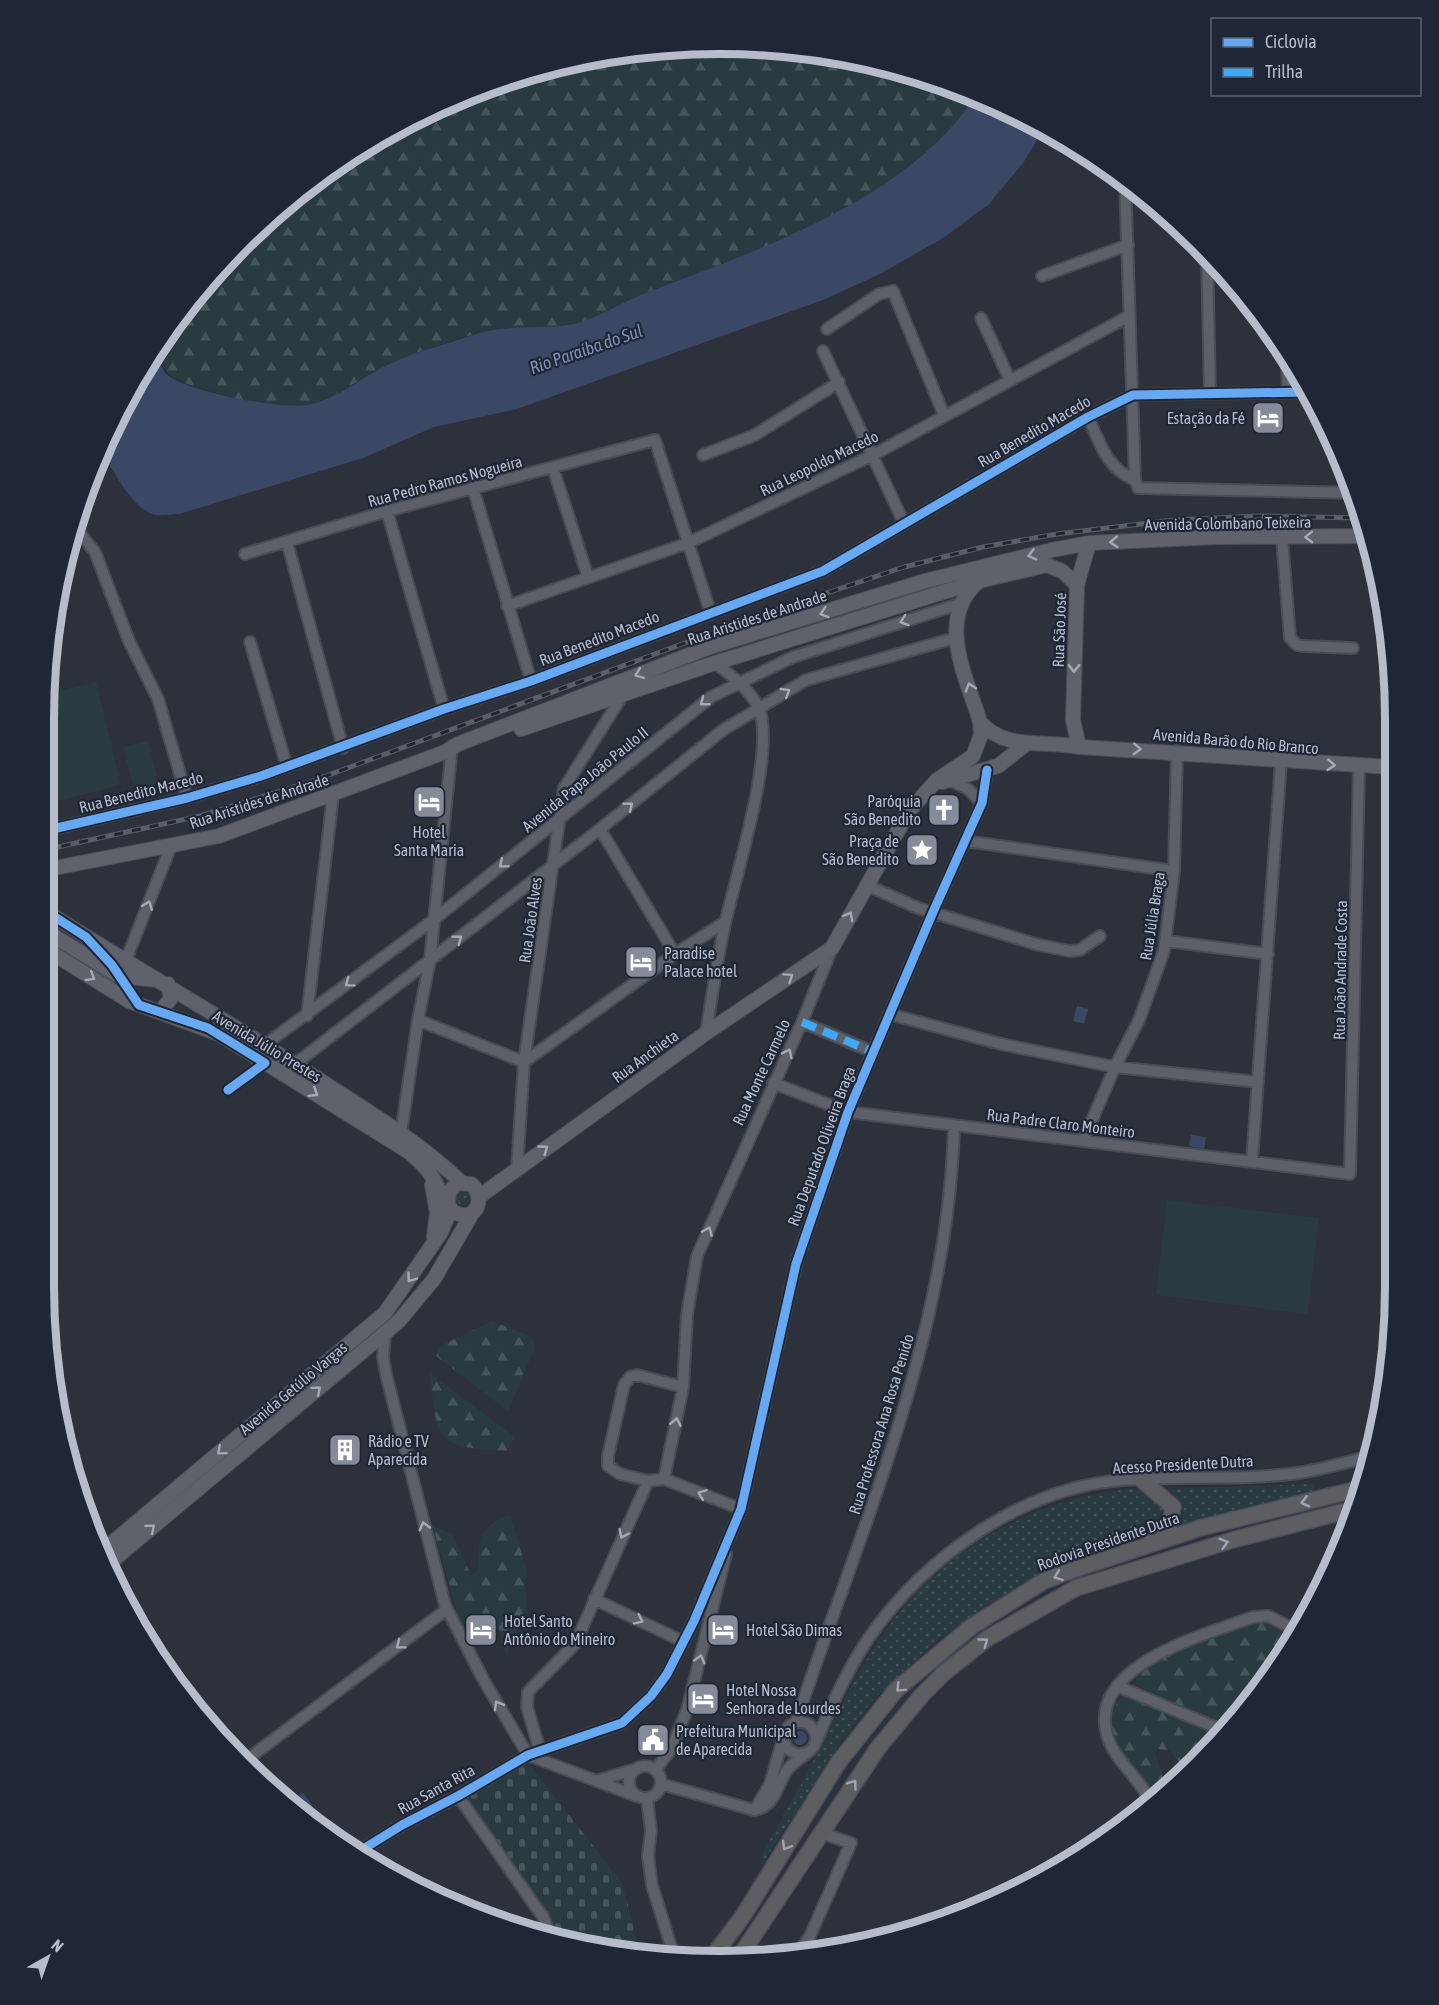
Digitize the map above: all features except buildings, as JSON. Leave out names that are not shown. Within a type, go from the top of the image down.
[{"type":"highway","points":[[1087,1566],[1124,1546],[1157,1537],[1170,1524],[1173,1507],[1142,1479]]},
{"type":"highway","name":"Rodovia Presidente Dutra","points":[[717,1951],[743,1916],[838,1763],[896,1690],[945,1646],[992,1612],[1044,1581],[1200,1528],[1353,1490]]},
{"type":"highway","name":"Rodovia Presidente Dutra","points":[[744,1950],[878,1748],[922,1695],[944,1673],[988,1638],[1076,1588],[1236,1539],[1345,1511]]},
{"type":"main road","name":"Avenida Colombano Teixeira","points":[[1089,543],[1217,537],[1359,536]]},
{"type":"main road","name":"Rua São José","points":[[1079,747],[1073,720],[1077,585],[1089,543]]},
{"type":"main road","name":"Rua Aristides de Andrade","points":[[54,868],[219,836],[450,750],[710,647],[925,581],[1089,543]]},
{"type":"main road","name":"Rua Aristides de Andrade","points":[[450,750],[715,663],[980,581],[1047,565],[1062,571],[1077,585]]},
{"type":"main road","points":[[980,581],[959,604],[955,638],[980,722],[990,733],[1026,744],[1062,743],[1079,747]]},
{"type":"main road","name":"Rua São José","points":[[1062,743],[1073,720]]},
{"type":"main road","name":"Rua Monte Carmelo","points":[[832,948],[909,811],[930,786],[973,756],[981,735],[980,722]]},
{"type":"main road","points":[[987,770],[981,751],[990,733]]},
{"type":"main road","points":[[930,786],[998,766],[1026,744]]},
{"type":"main road","name":"Avenida Barão do Rio Branco","points":[[1079,747],[1178,751],[1281,761],[1385,767]]},
{"type":"main road","name":"Avenida Júlio Prestes","points":[[54,916],[266,1044],[401,1133],[439,1160],[461,1182]]},
{"type":"main road","points":[[83,935],[119,976],[139,1005]]},
{"type":"main road","name":"Avenida Júlio Prestes","points":[[54,936],[119,976],[164,982]]},
{"type":"main road","name":"Rua Anchieta","points":[[480,1196],[706,1033],[832,948]]},
{"type":"main road","name":"Avenida Júlio Prestes","points":[[54,954],[139,1005],[208,1028],[408,1152],[430,1172],[449,1207]]},
{"type":"main road","points":[[160,1012],[171,998],[164,982]]},
{"type":"main road","points":[[294,1081],[299,1066]]},
{"type":"main road","points":[[408,1152],[434,1191],[437,1212],[432,1246]]},
{"type":"main road","points":[[461,1182],[471,1184],[480,1196],[473,1212],[464,1215],[449,1207],[449,1192],[452,1186],[461,1182]]},
{"type":"main road","name":"Avenida Getúlio Vargas","points":[[108,1546],[385,1313],[440,1234],[449,1207]]},
{"type":"main road","name":"Avenida Getúlio Vargas","points":[[114,1560],[385,1334],[434,1279],[473,1212]]},
{"type":"main road","points":[[283,1399],[294,1409]]},
{"type":"street","points":[[1126,193],[1135,480],[1138,488],[1345,493]]},
{"type":"street","points":[[1042,276],[1128,245]]},
{"type":"street","points":[[1208,268],[1210,394]]},
{"type":"street","points":[[827,329],[879,294],[893,291],[945,415]]},
{"type":"street","name":"Rua Leopoldo Macedo","points":[[507,606],[688,543],[873,455],[1129,316]]},
{"type":"street","points":[[981,318],[1010,380]]},
{"type":"street","points":[[823,351],[904,523]]},
{"type":"street","points":[[1287,373],[1288,392]]},
{"type":"street","points":[[703,455],[755,435],[839,382]]},
{"type":"street","points":[[1133,395],[1299,392]]},
{"type":"street","name":"Rua Benedito Macedo","points":[[54,829],[187,798],[287,767],[444,709],[531,681],[823,571],[1089,417],[1133,395]]},
{"type":"street","points":[[1089,417],[1111,465],[1123,476],[1135,480]]},
{"type":"street","name":"Rua Pedro Ramos Nogueira","points":[[245,554],[387,511],[655,440],[688,543]]},
{"type":"street","points":[[552,468],[588,577]]},
{"type":"street","points":[[473,488],[531,681]]},
{"type":"street","points":[[387,511],[444,709]]},
{"type":"street","points":[[81,534],[95,552],[129,641],[158,699],[187,798]]},
{"type":"street","points":[[1282,538],[1290,638],[1296,645],[1302,646],[1353,648]]},
{"type":"street","points":[[286,543],[343,748]]},
{"type":"street","points":[[688,543],[711,614]]},
{"type":"street","name":"Avenida Papa João Paulo II","points":[[266,1044],[307,1016],[432,921],[711,697],[793,657],[959,604]]},
{"type":"street","points":[[299,1066],[723,730],[806,680],[955,638]]},
{"type":"street","points":[[249,642],[287,767]]},
{"type":"street","points":[[706,1033],[725,922],[756,791],[763,726],[759,708],[739,682],[715,663]]},
{"type":"street","name":"Rua João Alves","points":[[517,1169],[524,1062],[564,788],[624,693]]},
{"type":"street","points":[[401,1133],[417,1020],[430,960],[450,750]]},
{"type":"street","name":"Rua Júlia Braga","points":[[1083,1141],[1114,1067],[1156,978],[1166,941],[1174,871],[1178,751]]},
{"type":"street","points":[[1252,1161],[1281,761]]},
{"type":"street","name":"Rua João Andrade Costa","points":[[1350,1174],[1359,767]]},
{"type":"street","name":"Rua Deputado Oliveira Braga","points":[[726,1547],[741,1509],[795,1264],[848,1112],[982,803],[987,770]]},
{"type":"street","points":[[949,780],[968,789],[982,803]]},
{"type":"street","points":[[307,1016],[333,795]]},
{"type":"street","points":[[600,829],[675,954]]},
{"type":"street","points":[[966,841],[1174,871]]},
{"type":"street","points":[[126,960],[171,846]]},
{"type":"street","points":[[866,885],[918,908],[1039,945],[1070,951],[1080,950],[1100,936]]},
{"type":"street","points":[[417,1020],[524,1062],[675,954],[725,922]]},
{"type":"street","points":[[1166,941],[1268,954]]},
{"type":"street","name":"Rua Monte Carmelo","points":[[664,1479],[683,1387],[687,1315],[697,1256],[802,1022],[832,948]]},
{"type":"street","points":[[889,1014],[1001,1044],[1114,1067],[1258,1082]]},
{"type":"street","points":[[802,1022],[873,1052]]},
{"type":"street","name":"Rua Padre Claro Monteiro","points":[[773,1083],[848,1112],[1350,1174]]},
{"type":"street","name":"Rua Professora Ana Rosa Penido","points":[[754,1810],[770,1784],[783,1736],[790,1725],[798,1722],[884,1477],[920,1351],[945,1241],[953,1172],[954,1125]]},
{"type":"street","points":[[385,1334],[382,1357],[447,1610],[483,1679],[528,1755],[641,1797],[657,1794],[661,1784],[660,1776],[655,1770],[646,1766],[599,1780]]},
{"type":"street","points":[[683,1387],[637,1375],[630,1377],[624,1385],[608,1466],[621,1474],[648,1481],[664,1479],[741,1509]]},
{"type":"street","name":"Acesso Presidente Dutra","points":[[812,1748],[832,1703],[870,1637],[907,1590],[968,1540],[1001,1519],[1052,1497],[1100,1483],[1142,1479],[1298,1473],[1362,1458]]},
{"type":"street","points":[[540,1751],[526,1707],[528,1692],[575,1644],[648,1481]]},
{"type":"street","points":[[655,1770],[670,1751],[687,1710],[727,1559],[726,1547]]},
{"type":"street","name":"Rua Santa Rita","points":[[365,1848],[528,1755],[622,1723],[651,1696],[667,1674],[684,1642],[726,1547]]},
{"type":"street","points":[[594,1599],[684,1642]]},
{"type":"street","points":[[250,1757],[447,1610]]},
{"type":"street","points":[[1146,1796],[1107,1737],[1107,1708],[1118,1686],[1131,1671],[1153,1655],[1253,1617],[1268,1616],[1290,1627]]},
{"type":"street","points":[[1118,1686],[1216,1728]]},
{"type":"street","points":[[798,1722],[820,1716],[832,1703]]},
{"type":"street","points":[[661,1784],[754,1810],[760,1809],[771,1801],[788,1769],[812,1748],[816,1738],[811,1726],[798,1722]]},
{"type":"street","points":[[783,1736],[789,1750],[799,1754],[812,1748]]},
{"type":"street","points":[[636,1769],[629,1779],[631,1790],[641,1797],[651,1830],[648,1856],[652,1885],[672,1950]]},
{"type":"street","points":[[458,1796],[543,1917],[548,1928]]},
{"type":"street","points":[[803,1945],[810,1936],[851,1843],[821,1833]]},
{"type":"green space","points":[[676,55],[763,55],[849,67],[892,77],[970,103],[946,133],[911,165],[870,193],[827,218],[735,259],[637,296],[583,322],[563,326],[505,329],[454,340],[381,368],[324,400],[307,405],[270,405],[231,397],[175,379],[160,360],[166,350],[219,281],[281,219],[314,192],[387,143],[425,123],[506,89],[590,67],[633,60]]},
{"type":"green space","points":[[96,682],[121,785],[54,802],[55,692]]},
{"type":"green space","points":[[148,741],[161,790],[136,796],[123,747]]},
{"type":"green space","points":[[463,1191],[468,1193],[470,1198],[468,1203],[463,1205],[458,1203],[456,1198],[458,1193]]},
{"type":"green space","points":[[1167,1200],[1319,1218],[1308,1314],[1156,1295]]},
{"type":"green space","points":[[492,1321],[532,1337],[535,1347],[508,1411],[436,1356],[440,1346]]},
{"type":"green space","points":[[430,1373],[515,1437],[506,1451],[465,1447],[452,1443],[444,1436],[435,1414]]},
{"type":"green space","points":[[1313,1484],[1314,1492],[1178,1527],[1182,1507],[1167,1489]]},
{"type":"green space","points":[[1131,1489],[1149,1490],[1164,1505],[1159,1522],[1022,1584],[932,1644],[873,1700],[842,1740],[759,1869],[764,1851],[865,1663],[886,1630],[921,1588],[973,1545],[1002,1528],[1064,1502]]},
{"type":"green space","points":[[510,1515],[527,1571],[525,1581],[527,1611],[506,1655],[497,1623],[473,1631],[461,1626],[433,1527],[453,1534],[471,1576],[478,1570],[480,1542],[485,1530]]},
{"type":"green space","points":[[1263,1622],[1286,1634],[1247,1691],[1219,1725],[1165,1701],[1136,1684],[1136,1678],[1158,1659],[1249,1625]]},
{"type":"green space","points":[[1122,1696],[1130,1697],[1212,1733],[1182,1764],[1169,1750],[1158,1749],[1155,1753],[1164,1781],[1150,1793],[1120,1751],[1114,1738],[1111,1725],[1114,1711]]},
{"type":"green space","points":[[518,1762],[531,1766],[622,1883],[638,1946],[555,1930],[552,1919],[460,1797]]},
{"type":"water","name":"Rio Paraíba do Sul","points":[[970,103],[1039,136],[1023,163],[989,204],[943,238],[880,274],[823,300],[517,409],[434,427],[363,458],[179,514],[155,515],[138,505],[107,460],[123,425],[159,361],[165,373],[175,380],[233,398],[295,406],[319,402],[383,367],[425,350],[489,331],[562,326],[583,322],[637,296],[735,259],[827,218],[871,193],[911,165],[946,133]]},
{"type":"water","points":[[1077,1006],[1088,1009],[1084,1024],[1073,1021]]},
{"type":"water","points":[[1191,1135],[1206,1137],[1204,1149],[1189,1146]]},
{"type":"water","points":[[800,1731],[805,1733],[807,1738],[805,1743],[800,1745],[795,1743],[793,1738],[795,1733]]},
{"type":"water","points":[[303,1793],[313,1806],[309,1809],[296,1796]]},
{"type":"railway","points":[[54,848],[200,816],[307,783],[747,620],[904,567],[983,547],[1057,534],[1174,520],[1257,516],[1353,518]]},
{"type":"marked path","points":[[802,1022],[873,1052]]},
{"type":"cycle path","points":[[54,829],[187,798],[261,776],[444,709],[531,681],[823,571],[1088,417],[1133,395],[1299,392]]},
{"type":"cycle path","points":[[365,1848],[528,1755],[622,1723],[651,1696],[667,1674],[694,1621],[741,1509],[796,1264],[848,1112],[982,803],[987,770]]},
{"type":"cycle path","points":[[54,916],[86,937],[112,965],[139,1005],[208,1028],[265,1063],[228,1090]]},
{"type":"place","name":"Estação da Fé","points":[[1268,418]]},
{"type":"place","name":"Hotel Santa Maria","points":[[429,802]]},
{"type":"place","name":"Paróquia São Benedito","points":[[944,810]]},
{"type":"place","name":"Praça de São Benedito","points":[[922,850]]},
{"type":"place","name":"Paradise Palace hotel","points":[[641,962]]},
{"type":"place","name":"Rádio e TV Aparecida","points":[[345,1450]]},
{"type":"place","name":"Hotel Santo Antônio do Mineiro","points":[[481,1630]]},
{"type":"place","name":"Hotel São Dimas","points":[[723,1630]]},
{"type":"place","name":"Hotel Nossa Senhora de Lourdes","points":[[703,1699]]},
{"type":"place","name":"Prefeitura Municipal de Aparecida","points":[[653,1740]]}]
